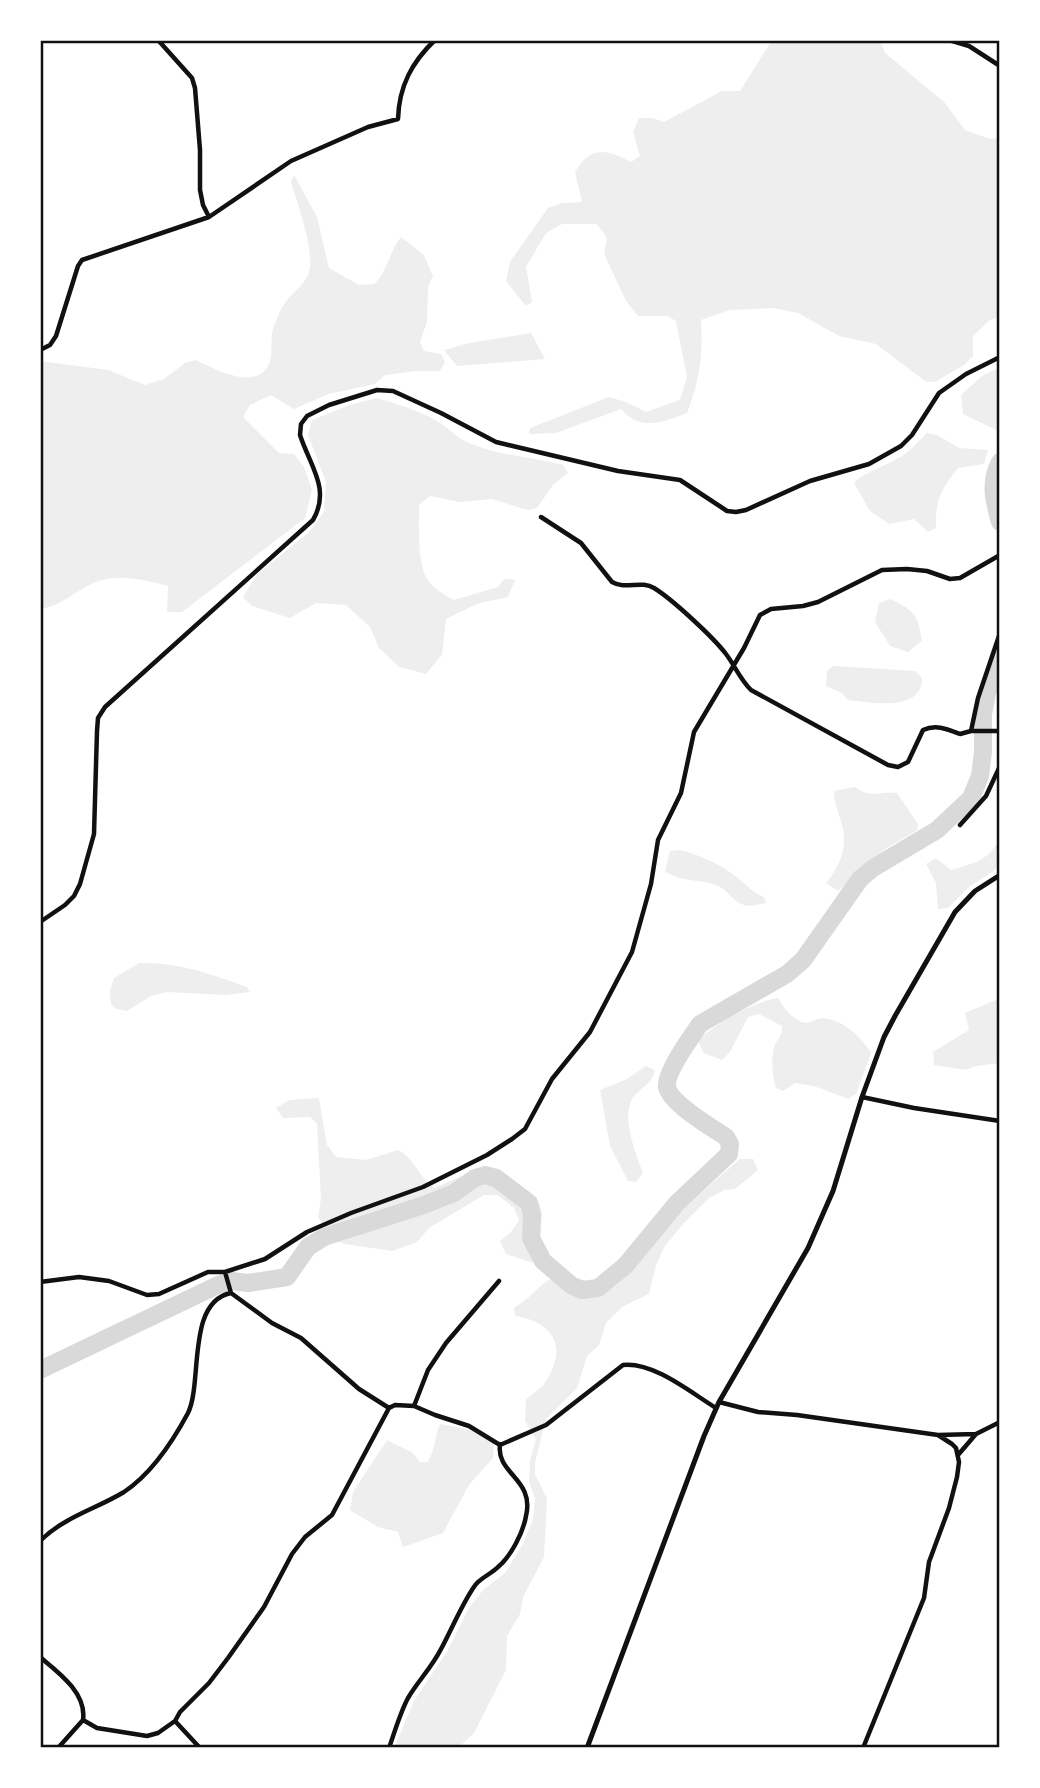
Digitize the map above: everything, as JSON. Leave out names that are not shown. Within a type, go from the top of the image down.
[{"type":"street","points":[[158,40],[186,69],[195,89],[200,190],[209,218]]},
{"type":"street","points":[[40,350],[50,345],[56,336],[82,260],[209,218],[291,161],[368,127],[398,119],[402,89],[410,69],[419,55],[435,40]]},
{"type":"street","points":[[948,40],[970,46],[1000,66]]},
{"type":"street","points":[[40,922],[65,905],[80,884],[94,834],[97,731],[99,718],[105,707],[313,520],[319,509],[322,496],[300,435],[301,424],[307,416],[329,405],[377,390],[393,391],[496,442],[618,471],[680,480],[727,511],[736,512],[810,481],[869,464],[901,446],[912,435],[939,393],[958,378],[1000,356]]},
{"type":"street","points":[[541,517],[581,543],[612,582],[619,586],[640,584],[657,590],[706,634],[751,690],[888,765],[903,766],[908,762],[923,730],[930,727],[941,727],[960,734],[1000,730]]},
{"type":"street","points":[[40,1282],[79,1277],[108,1281],[147,1295],[170,1290],[208,1272],[226,1275],[265,1259],[307,1232],[423,1187],[486,1155],[525,1129],[552,1079],[590,1032],[632,952],[651,884],[658,840],[681,793],[694,732],[734,666],[760,615],[771,609],[803,606],[818,601],[862,578],[889,569],[927,571],[950,579],[960,578],[999,557]]},
{"type":"street","points":[[974,731],[978,698],[1000,633]]},
{"type":"street","points":[[960,825],[986,796],[1000,766]]},
{"type":"street","points":[[587,1748],[704,1436],[718,1405],[808,1248],[833,1191],[884,1037],[955,912],[975,891],[1000,875]]},
{"type":"street","points":[[862,1097],[1000,1121]]},
{"type":"street","points":[[226,1275],[231,1291],[272,1323],[301,1338],[359,1389],[389,1408]]},
{"type":"street","points":[[414,1405],[428,1370],[446,1343],[499,1281]]},
{"type":"street","points":[[40,1541],[66,1521],[134,1484],[167,1447],[192,1402],[201,1328],[217,1300],[231,1291]]},
{"type":"street","points":[[500,1445],[546,1424],[623,1365],[635,1364],[669,1378],[718,1405],[938,1435],[976,1434]]},
{"type":"street","points":[[83,1720],[97,1728],[146,1736],[158,1733],[175,1721],[180,1712],[209,1683],[264,1607],[292,1554],[305,1537],[332,1515],[389,1408],[396,1405],[414,1405],[469,1426],[500,1445]]},
{"type":"street","points":[[958,1455],[976,1434],[1000,1422]]},
{"type":"street","points":[[863,1748],[924,1598],[929,1562],[949,1508],[959,1462],[958,1455],[953,1444],[938,1435]]},
{"type":"street","points":[[389,1748],[409,1697],[438,1655],[477,1583],[507,1558],[526,1518],[528,1505],[524,1490],[516,1476],[508,1471],[502,1462],[500,1445]]},
{"type":"street","points":[[40,1657],[63,1676],[76,1692],[84,1714],[83,1720],[58,1748]]},
{"type":"street","points":[[175,1721],[200,1748]]},
{"type":"shaded area","points":[[772,40],[880,40],[885,53],[944,102],[965,130],[990,139],[1000,138],[1000,317],[990,320],[973,336],[973,356],[964,365],[935,382],[925,381],[876,344],[839,336],[798,313],[772,308],[730,310],[701,320],[700,368],[687,413],[660,422],[644,423],[636,421],[621,409],[556,433],[529,434],[530,428],[609,397],[646,412],[680,400],[687,377],[676,321],[667,316],[638,316],[626,301],[604,254],[607,238],[597,224],[562,224],[546,233],[526,267],[532,302],[526,306],[506,281],[510,262],[548,208],[562,203],[582,202],[575,172],[587,157],[607,152],[631,162],[640,156],[633,132],[639,118],[653,118],[664,122],[722,91],[740,91]]},
{"type":"shaded area","points":[[294,175],[317,217],[329,268],[359,285],[374,284],[401,237],[424,255],[433,276],[428,287],[427,322],[420,342],[424,351],[441,354],[445,362],[440,371],[385,375],[375,384],[328,394],[294,409],[271,395],[250,405],[243,417],[279,453],[294,454],[304,467],[312,490],[305,518],[182,612],[167,612],[168,586],[123,578],[96,582],[55,605],[40,609],[40,361],[108,370],[145,385],[164,379],[185,363],[196,360],[235,376],[255,376],[263,372],[269,364],[273,331],[280,311],[307,277],[310,268],[305,230],[291,182]]},
{"type":"shaded area","points":[[531,333],[545,359],[457,366],[444,350],[469,343]]},
{"type":"shaded area","points":[[1000,367],[1000,432],[963,414],[961,395],[982,376]]},
{"type":"shaded area","points":[[376,398],[430,417],[475,445],[500,453],[563,465],[568,473],[553,485],[537,508],[528,510],[492,499],[460,502],[430,496],[419,505],[422,563],[427,579],[435,588],[454,600],[498,587],[504,579],[515,580],[508,597],[479,603],[446,619],[442,655],[426,674],[399,667],[379,648],[370,627],[346,605],[316,603],[290,618],[252,606],[243,597],[257,574],[308,533],[324,512],[326,482],[308,435],[312,420]]},
{"type":"shaded area","points":[[927,433],[937,435],[959,448],[988,450],[984,464],[958,468],[952,475],[938,502],[936,528],[928,532],[914,519],[889,524],[870,511],[854,483],[902,456]]},
{"type":"shaded area","points":[[891,599],[910,611],[919,625],[922,641],[908,652],[890,646],[875,622],[879,603]]},
{"type":"shaded area","points":[[833,666],[915,671],[922,678],[920,689],[905,701],[894,703],[848,700],[842,693],[826,686],[827,671]]},
{"type":"shaded area","points":[[855,787],[871,794],[897,793],[918,824],[917,830],[870,860],[838,891],[826,883],[839,863],[844,841],[834,791]]},
{"type":"shaded area","points":[[1000,837],[1000,864],[994,871],[970,886],[948,908],[938,909],[936,883],[926,864],[936,858],[951,870],[973,863],[992,851]]},
{"type":"shaded area","points":[[680,850],[723,867],[752,891],[764,897],[766,903],[744,905],[718,886],[671,875],[665,871],[670,851]]},
{"type":"shaded area","points":[[139,963],[167,964],[194,970],[247,987],[250,992],[226,995],[167,992],[151,996],[127,1011],[116,1009],[111,1004],[110,991],[114,978]]},
{"type":"shaded area","points":[[778,998],[786,1010],[798,1020],[807,1023],[820,1018],[829,1019],[844,1025],[862,1041],[871,1053],[856,1094],[848,1099],[814,1086],[795,1083],[783,1091],[776,1088],[772,1057],[782,1026],[759,1014],[748,1017],[730,1052],[722,1060],[704,1053],[698,1041],[705,1034],[747,1008]]},
{"type":"shaded area","points":[[1000,998],[1000,1063],[966,1070],[934,1065],[933,1052],[969,1030],[965,1013]]},
{"type":"shaded area","points":[[646,1066],[655,1070],[654,1074],[631,1102],[628,1122],[643,1173],[636,1182],[628,1181],[610,1146],[600,1090],[627,1079]]},
{"type":"shaded area","points":[[319,1098],[327,1145],[336,1157],[366,1160],[398,1150],[404,1153],[434,1188],[473,1171],[502,1175],[538,1201],[542,1211],[540,1244],[546,1252],[540,1265],[506,1254],[500,1241],[511,1232],[519,1220],[514,1208],[498,1195],[484,1195],[429,1228],[417,1242],[392,1251],[345,1244],[333,1239],[318,1217],[321,1198],[317,1124],[310,1117],[283,1118],[276,1108],[289,1100]]},
{"type":"shaded area","points":[[740,1159],[753,1159],[758,1170],[735,1189],[724,1190],[709,1198],[683,1224],[665,1246],[656,1265],[649,1294],[622,1307],[606,1323],[599,1345],[587,1356],[577,1388],[546,1419],[535,1462],[535,1474],[547,1499],[544,1557],[523,1597],[520,1614],[507,1636],[506,1670],[474,1733],[458,1748],[394,1748],[414,1701],[448,1650],[469,1608],[483,1590],[505,1573],[523,1544],[533,1519],[535,1498],[529,1481],[530,1461],[536,1439],[525,1421],[526,1399],[544,1384],[551,1372],[556,1349],[549,1331],[529,1319],[515,1316],[514,1308],[553,1278],[572,1293],[583,1297],[595,1296],[615,1287],[666,1227]]},
{"type":"shaded area","points":[[440,1424],[473,1430],[494,1443],[493,1458],[469,1485],[443,1533],[403,1547],[398,1532],[378,1527],[350,1510],[353,1492],[387,1440],[413,1453],[420,1462],[427,1462]]},
{"type":"waterway","points":[[1000,462],[994,484],[994,499],[1000,522]]},
{"type":"waterway","points":[[40,1370],[218,1285],[232,1281],[248,1283],[287,1277],[308,1247],[324,1237],[421,1206],[454,1193],[475,1178],[485,1175],[496,1178],[529,1203],[532,1216],[531,1238],[543,1261],[571,1285],[582,1290],[598,1288],[625,1266],[677,1203],[729,1154],[730,1144],[726,1137],[683,1107],[667,1087],[670,1073],[685,1046],[700,1024],[787,974],[803,960],[860,879],[873,868],[937,830],[971,798],[980,776],[983,714],[987,693],[1000,658]]}]
